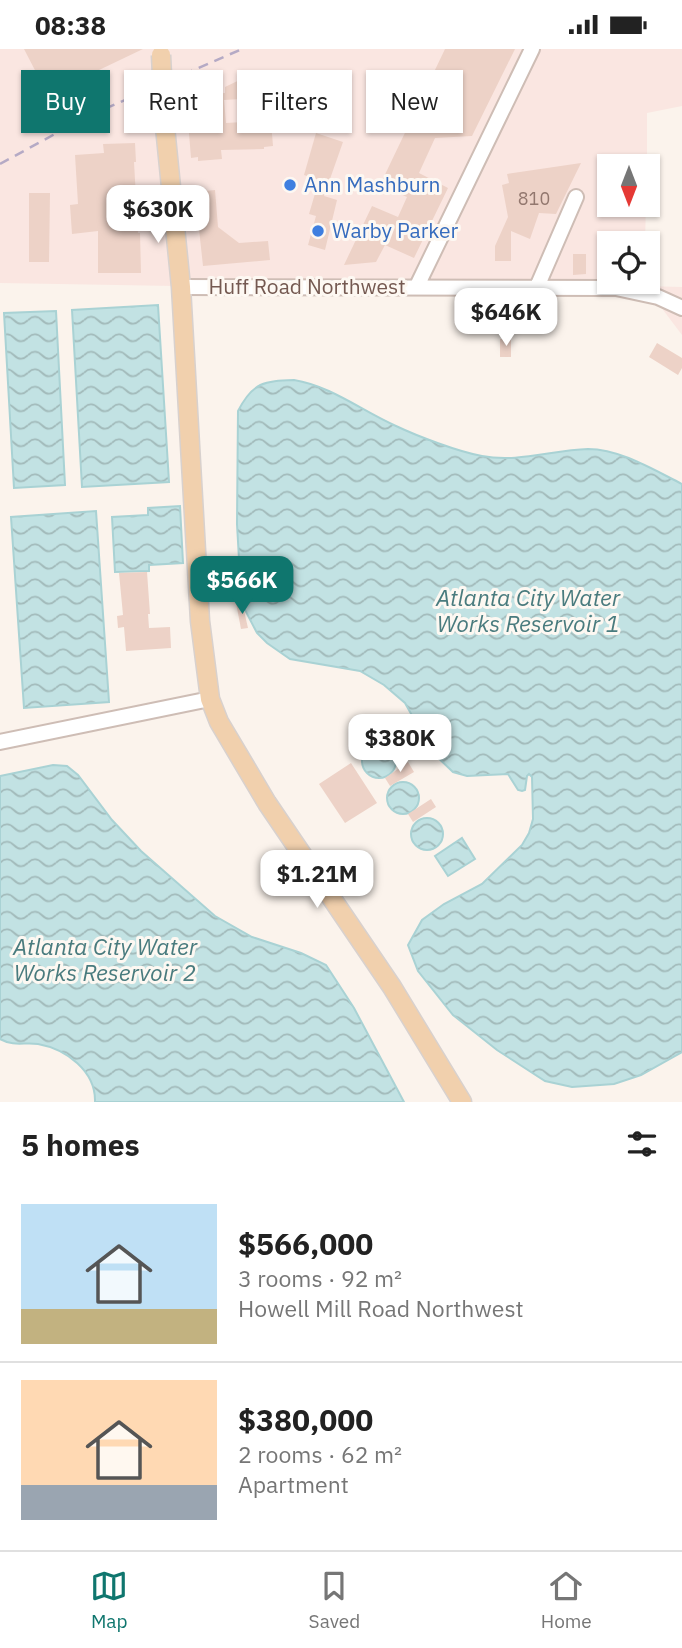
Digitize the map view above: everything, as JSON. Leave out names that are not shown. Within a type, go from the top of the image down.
[{"type":"main road","points":[[161,52],[164,117],[181,287],[200,621],[210,699],[219,722],[267,803],[391,987],[462,1102]]},
{"type":"street","points":[[417,286],[532,49]]},
{"type":"street","points":[[537,287],[576,197]]},
{"type":"street","name":"Huff Road Northwest","points":[[181,287],[616,288],[648,294],[682,308]]},
{"type":"street","points":[[0,742],[210,699]]},
{"type":"shaded area","points":[[0,49],[682,49],[682,106],[647,113],[647,154],[597,154],[597,217],[646,217],[645,231],[597,231],[597,286],[175,286],[0,283]]},
{"type":"shaded area","points":[[660,286],[682,287],[682,335],[651,294],[660,294]]},
{"type":"water","points":[[158,305],[169,482],[82,487],[72,310]]},
{"type":"water","points":[[56,311],[65,485],[14,488],[4,313]]},
{"type":"water","name":"Atlanta City Water Works Reservoir 1","points":[[294,380],[334,393],[415,434],[473,454],[509,458],[575,450],[600,450],[636,461],[682,484],[682,1052],[641,1075],[614,1084],[572,1087],[545,1081],[497,1050],[453,1015],[418,971],[408,945],[422,920],[444,904],[482,884],[522,845],[533,819],[532,777],[529,774],[527,776],[525,790],[522,791],[518,790],[508,774],[467,776],[453,772],[433,753],[405,703],[384,685],[360,671],[290,659],[257,633],[244,608],[241,594],[237,524],[238,411],[243,401],[260,385]]},
{"type":"water","points":[[180,506],[183,563],[149,565],[149,571],[115,572],[112,517],[148,515],[148,508]]},
{"type":"water","points":[[96,511],[109,702],[24,708],[11,517]]},
{"type":"water","points":[[379,744],[391,749],[396,761],[391,773],[379,778],[367,773],[362,761],[367,749]]},
{"type":"water","name":"Atlanta City Water Works Reservoir 2","points":[[53,765],[67,766],[78,775],[112,820],[141,851],[215,916],[252,937],[301,953],[326,965],[354,1008],[404,1102],[95,1102],[94,1091],[85,1071],[69,1056],[38,1044],[10,1043],[0,1039],[0,776]]},
{"type":"water","points":[[403,782],[414,787],[419,798],[414,809],[403,814],[392,809],[387,798],[392,787]]},
{"type":"water","points":[[427,818],[438,823],[443,834],[438,845],[427,850],[416,845],[411,834],[416,823]]},
{"type":"water","points":[[462,838],[475,859],[448,876],[435,856]]},
{"type":"building","points":[[24,49],[143,49],[99,70],[35,70]]},
{"type":"building","points":[[445,49],[515,49],[472,136],[435,138],[419,173],[448,188],[414,258],[385,245],[376,262],[344,265],[372,206],[398,217],[407,197],[380,185],[405,133],[463,133],[463,70],[435,70]]},
{"type":"building","points":[[237,81],[237,99],[224,100],[226,123],[237,122],[237,133],[272,133],[273,146],[264,149],[221,150],[222,159],[198,161],[198,157],[191,158],[189,133],[223,133],[223,93],[225,87]]},
{"type":"building","points":[[316,133],[343,142],[324,196],[337,200],[325,250],[308,245],[316,216],[309,214],[319,180],[304,175]]},
{"type":"building","points":[[135,143],[141,273],[98,273],[98,231],[72,234],[70,205],[78,204],[75,155],[104,153],[103,144]]},
{"type":"building","points":[[581,163],[556,214],[539,213],[530,239],[511,231],[511,261],[495,261],[495,246],[508,217],[502,185],[509,183],[507,174]]},
{"type":"building","points":[[215,190],[218,227],[239,243],[268,241],[270,260],[203,266],[195,192]]},
{"type":"building","points":[[29,193],[50,193],[49,262],[29,262]]},
{"type":"building","points":[[573,254],[586,254],[586,274],[573,275]]},
{"type":"building","points":[[500,339],[511,339],[511,357],[500,357]]},
{"type":"building","points":[[657,343],[682,358],[682,368],[678,375],[649,357]]},
{"type":"building","points":[[147,572],[149,628],[170,627],[171,648],[126,651],[124,627],[118,628],[117,616],[123,615],[119,573]]},
{"type":"building","points":[[242,602],[248,628],[241,629],[236,603]]},
{"type":"building","points":[[408,762],[414,772],[390,786],[385,778]]},
{"type":"building","points":[[351,763],[377,803],[345,823],[319,784]]},
{"type":"building","points":[[431,799],[436,807],[413,822],[408,814]]},
{"type":"railway","points":[[0,164],[86,117],[242,49]]},
{"type":"place","name":"Ann Mashburn","points":[[290,185]]},
{"type":"place","name":"Warby Parker","points":[[318,231]]}]
